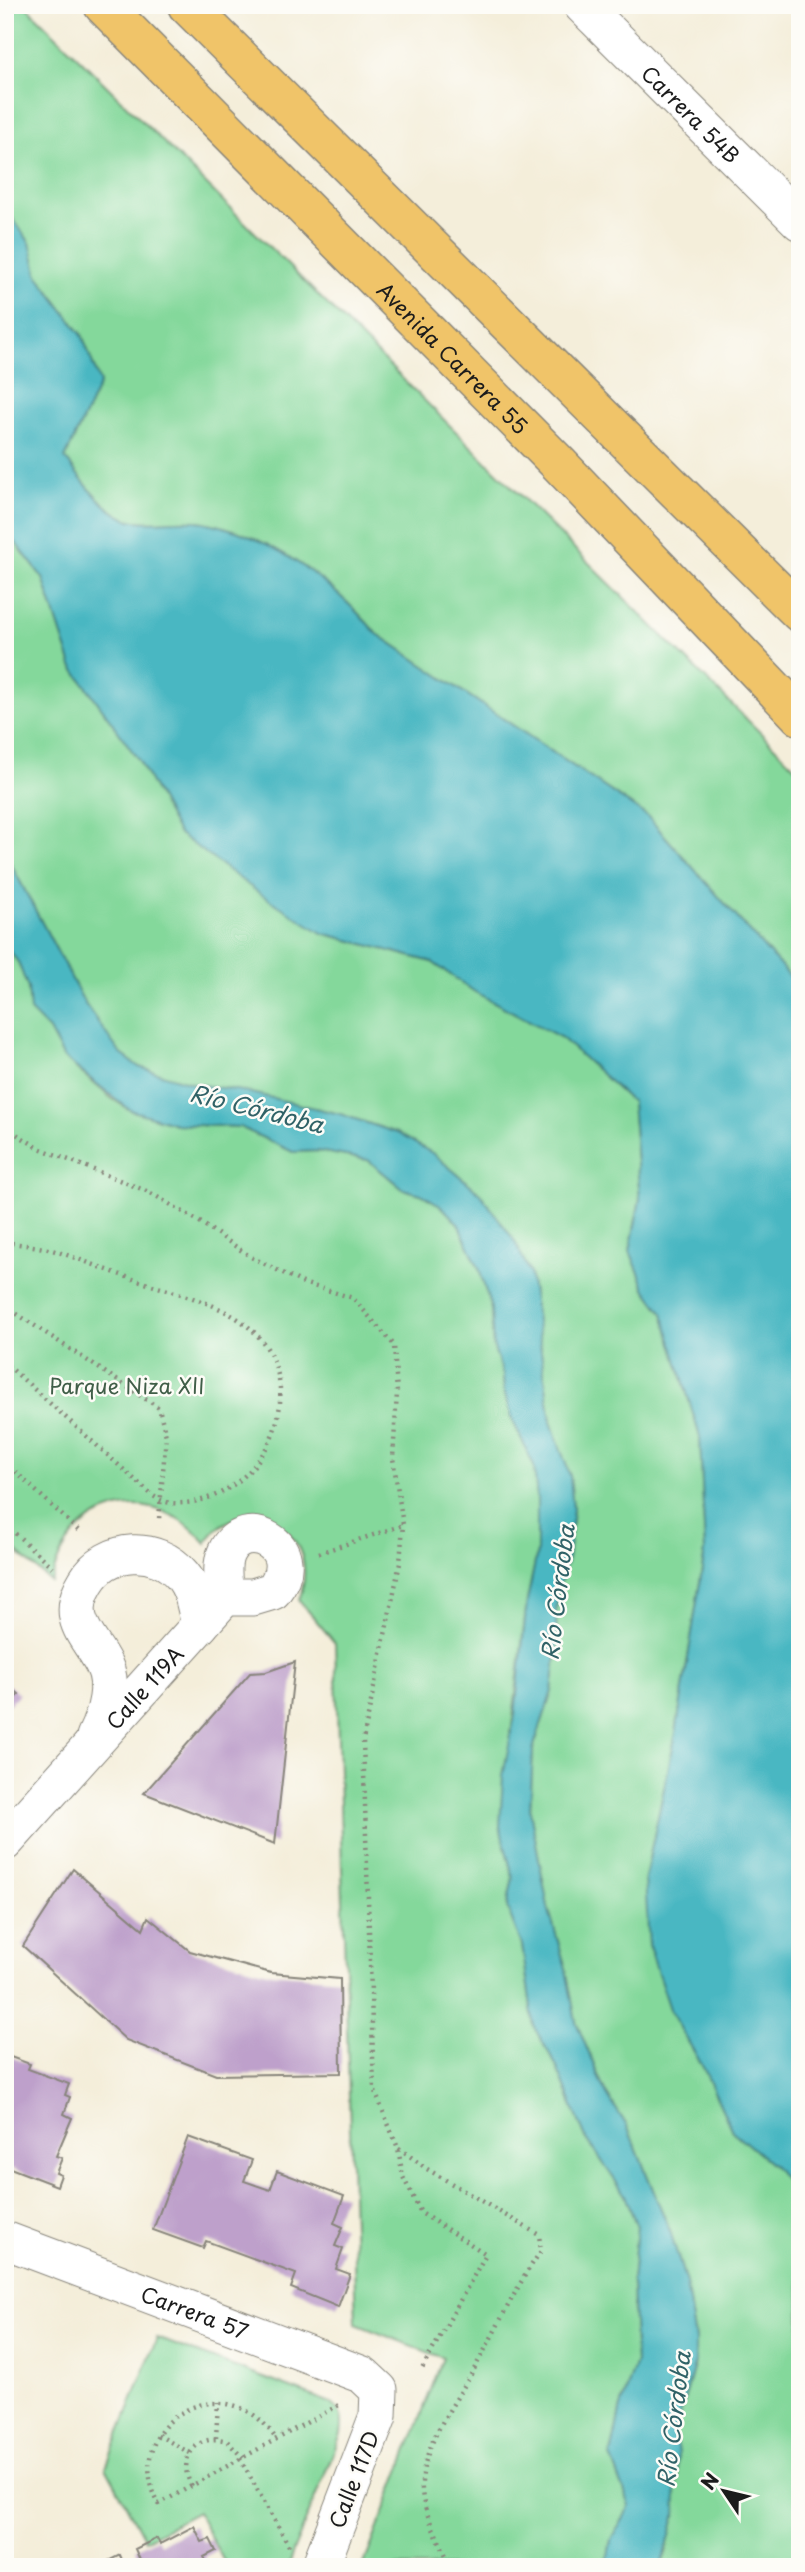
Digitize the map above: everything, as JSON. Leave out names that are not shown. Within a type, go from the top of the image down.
[{"type":"main road","name":"Avenida Carrera 55","points":[[103,5],[560,465],[800,716]]},
{"type":"main road","points":[[187,5],[800,613]]},
{"type":"street","name":"Carrera 54B","points":[[582,5],[800,222]]},
{"type":"street","points":[[81,1593],[98,1567],[114,1557],[132,1553],[153,1555],[171,1563],[184,1577],[193,1595],[200,1625]]},
{"type":"street","name":"Calle 119A","points":[[81,1593],[78,1618],[84,1636],[104,1664],[109,1685],[100,1726],[88,1751]]},
{"type":"street","name":"Calle 119A","points":[[5,1842],[226,1597]]},
{"type":"street","name":"Carrera 57","points":[[5,2240],[363,2375],[362,2395]]},
{"type":"street","name":"Calle 117D","points":[[305,2558],[378,2416],[362,2395]]},
{"type":"path","points":[[5,1127],[39,1148],[149,1192],[197,1220],[251,1257],[303,1283],[353,1298],[394,1345],[397,1393],[393,1458],[403,1525],[393,1602],[363,1740],[374,2090],[398,2148],[403,2177],[421,2213],[486,2254],[422,2369]]},
{"type":"path","points":[[5,1242],[56,1251],[225,1312],[250,1328],[269,1352],[276,1366],[279,1404],[270,1441],[258,1464],[241,1480],[213,1496],[180,1503],[162,1501],[5,1363]]},
{"type":"path","points":[[5,1306],[159,1408],[166,1436],[158,1522]]},
{"type":"path","points":[[5,1462],[83,1534]]},
{"type":"path","points":[[5,1524],[81,1593]]},
{"type":"path","points":[[318,1553],[403,1525]]},
{"type":"path","points":[[398,2148],[427,2169],[539,2235],[541,2251],[508,2304],[470,2379],[428,2448],[422,2483],[425,2514],[442,2539],[450,2567]]},
{"type":"path","points":[[276,2440],[265,2424],[251,2412],[218,2402],[187,2408],[172,2419],[158,2435],[152,2450],[149,2478],[159,2504],[362,2395]]},
{"type":"path","points":[[216,2438],[218,2402]]},
{"type":"path","points":[[158,2435],[190,2453]]},
{"type":"path","points":[[192,2486],[185,2472],[190,2453],[204,2440],[216,2438],[234,2445],[305,2558]]},
{"type":"green space","points":[[5,5],[25,5],[800,772],[800,988],[647,816],[376,633],[340,596],[299,564],[277,550],[229,528],[196,521],[143,522],[125,518],[105,505],[78,476],[65,458],[100,383],[82,335],[38,276],[30,243],[5,208]]},
{"type":"green space","points":[[5,530],[43,578],[72,666],[140,762],[178,833],[322,933],[432,962],[475,992],[562,1038],[632,1102],[640,1199],[630,1251],[646,1290],[663,1313],[700,1437],[705,1551],[676,1733],[645,1878],[671,2012],[703,2067],[732,2131],[775,2167],[800,2200],[800,2567],[661,2567],[667,2550],[678,2476],[675,2431],[695,2362],[695,2340],[686,2283],[670,2231],[627,2126],[604,2090],[576,2022],[566,1969],[548,1907],[530,1811],[533,1749],[552,1691],[557,1648],[558,1590],[568,1558],[573,1509],[570,1476],[551,1422],[530,1273],[480,1193],[432,1153],[397,1133],[340,1114],[242,1091],[194,1084],[139,1067],[120,1053],[108,1037],[85,1004],[5,853]]},
{"type":"green space","name":"Parque Niza XII","points":[[5,945],[18,962],[28,988],[31,1011],[49,1030],[64,1058],[111,1098],[130,1110],[176,1124],[240,1127],[293,1152],[318,1151],[368,1160],[403,1189],[421,1194],[440,1205],[458,1223],[479,1268],[491,1309],[493,1345],[503,1375],[504,1391],[513,1421],[534,1466],[537,1499],[537,1553],[527,1601],[500,1826],[513,1877],[507,1907],[522,1945],[534,2027],[556,2065],[585,2136],[625,2195],[637,2227],[632,2282],[636,2362],[620,2411],[611,2456],[630,2506],[611,2540],[606,2567],[363,2567],[443,2358],[356,2324],[335,1643],[299,1600],[304,1574],[300,1552],[290,1535],[275,1523],[257,1517],[238,1518],[221,1526],[206,1543],[185,1523],[162,1511],[138,1506],[115,1508],[94,1518],[75,1533],[61,1555],[51,1582],[5,1541]]},
{"type":"green space","points":[[157,2338],[331,2403],[340,2414],[341,2434],[287,2567],[227,2567],[197,2512],[145,2540],[106,2467]]},
{"type":"water","points":[[5,208],[30,243],[38,276],[82,335],[100,383],[65,458],[105,505],[135,521],[196,521],[229,528],[277,550],[299,564],[340,596],[376,633],[647,816],[800,988],[800,2200],[775,2167],[732,2131],[703,2067],[671,2012],[649,1946],[645,1878],[676,1733],[705,1551],[700,1437],[663,1313],[646,1290],[630,1251],[640,1199],[632,1102],[562,1038],[475,992],[432,962],[322,933],[259,893],[178,833],[140,762],[72,666],[43,578],[5,529]]},
{"type":"water","name":"Río Córdoba","points":[[5,853],[85,1004],[120,1053],[139,1067],[194,1084],[242,1091],[340,1114],[397,1133],[432,1153],[480,1193],[514,1240],[530,1273],[551,1422],[570,1476],[573,1509],[568,1558],[558,1590],[557,1648],[552,1691],[533,1749],[530,1811],[548,1907],[566,1969],[576,2022],[604,2090],[627,2126],[670,2231],[686,2283],[695,2340],[695,2362],[675,2431],[678,2454],[675,2517],[661,2567],[606,2567],[611,2540],[630,2506],[611,2456],[620,2411],[636,2362],[632,2282],[637,2227],[625,2195],[585,2136],[556,2065],[534,2027],[522,1945],[507,1907],[513,1877],[500,1826],[503,1776],[515,1714],[527,1601],[537,1553],[537,1499],[534,1466],[513,1421],[504,1391],[503,1375],[493,1345],[491,1309],[479,1268],[458,1223],[440,1205],[421,1194],[403,1189],[368,1160],[318,1151],[293,1152],[240,1127],[176,1124],[130,1110],[64,1058],[49,1030],[30,1011],[28,988],[18,962],[5,945]]},
{"type":"building","points":[[295,1662],[275,1844],[144,1793],[250,1673],[266,1672]]},
{"type":"building","points":[[5,1682],[19,1694],[5,1709]]},
{"type":"building","points":[[73,1869],[143,1929],[148,1917],[190,1951],[271,1973],[340,1979],[341,2073],[216,2075],[126,2040],[23,1946]]},
{"type":"building","points":[[5,2055],[30,2064],[28,2069],[69,2084],[65,2095],[70,2097],[64,2114],[72,2118],[56,2156],[62,2158],[56,2173],[61,2175],[57,2186],[5,2166]]},
{"type":"building","points":[[188,2137],[252,2160],[244,2181],[270,2190],[277,2171],[344,2196],[334,2223],[343,2227],[335,2246],[343,2249],[336,2269],[350,2274],[338,2307],[291,2288],[296,2274],[206,2241],[203,2248],[153,2230]]},
{"type":"building","points":[[194,2526],[202,2542],[210,2539],[216,2551],[204,2557],[208,2564],[203,2567],[143,2567],[135,2549],[157,2538],[160,2544]]},
{"type":"building","points":[[120,2555],[125,2567],[96,2567]]}]
